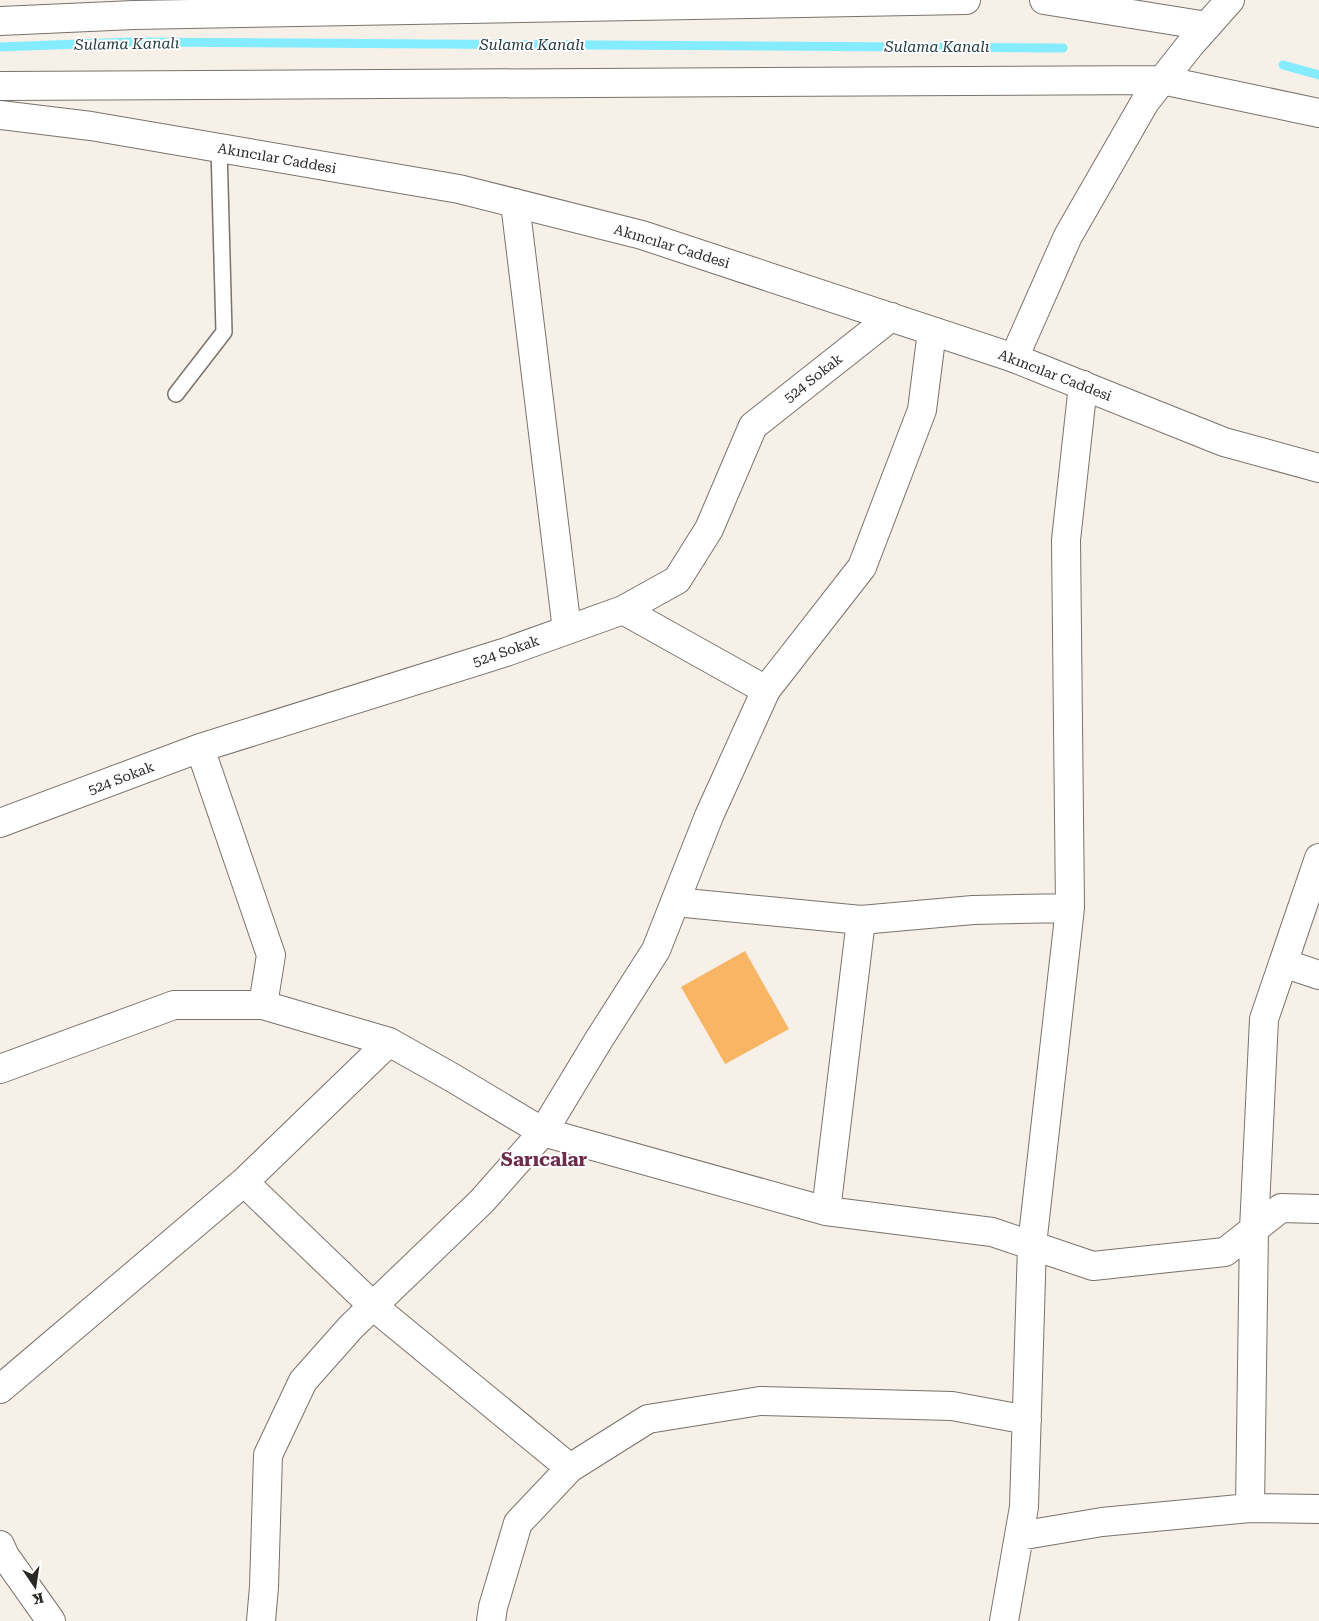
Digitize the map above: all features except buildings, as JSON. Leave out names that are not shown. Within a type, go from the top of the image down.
[{"type":"street","points":[[0,21],[134,15],[761,2],[966,0]]},
{"type":"street","points":[[1044,0],[1207,26]]},
{"type":"street","points":[[1014,358],[1068,236],[1145,102],[1230,0]]},
{"type":"street","points":[[0,86],[1162,80],[1319,113]]},
{"type":"street","name":"Akıncılar Caddesi","points":[[0,115],[91,126],[459,190],[642,235],[1014,358],[1224,442],[1319,468]]},
{"type":"street","points":[[515,203],[567,630]]},
{"type":"street","name":"524 Sokak","points":[[0,823],[200,748],[506,652],[623,610],[677,580],[709,529],[753,426],[891,317]]},
{"type":"street","points":[[261,1621],[264,1587],[268,1455],[303,1381],[351,1327],[482,1201],[543,1132],[656,950],[709,816],[766,690],[862,567],[922,410],[932,331]]},
{"type":"street","points":[[1004,1621],[1024,1508],[1032,1245],[1070,908],[1066,540],[1083,385]]},
{"type":"street","points":[[623,610],[766,690]]},
{"type":"street","points":[[200,748],[271,955],[263,1004]]},
{"type":"street","points":[[1250,1508],[1254,1229],[1264,1019],[1319,858]]},
{"type":"street","points":[[675,902],[861,920],[974,910],[1070,908]]},
{"type":"street","points":[[826,1211],[861,920]]},
{"type":"street","points":[[1283,964],[1319,975]]},
{"type":"street","points":[[0,1069],[174,1005],[263,1004],[307,1019],[389,1042],[543,1132],[826,1211],[992,1232],[1092,1266],[1225,1252],[1281,1208],[1319,1209]]},
{"type":"street","points":[[0,1389],[244,1182],[389,1042]]},
{"type":"street","points":[[244,1182],[373,1306],[570,1468]]},
{"type":"street","points":[[496,1616],[518,1523],[570,1468],[648,1419],[760,1401],[952,1406],[1027,1420]]},
{"type":"street","points":[[1019,1536],[1102,1522],[1250,1508],[1319,1508]]},
{"type":"street","points":[[0,1545],[5,1556],[51,1621]]},
{"type":"lane","points":[[176,394],[224,332],[219,148]]},
{"type":"waterway","name":"Sulama Kanalı","points":[[0,47],[131,42],[1063,48]]},
{"type":"waterway","name":"Sulama Kanalı","points":[[1283,65],[1319,75]]},
{"type":"district","name":"Sarıcalar","points":[[544,1159]]}]
